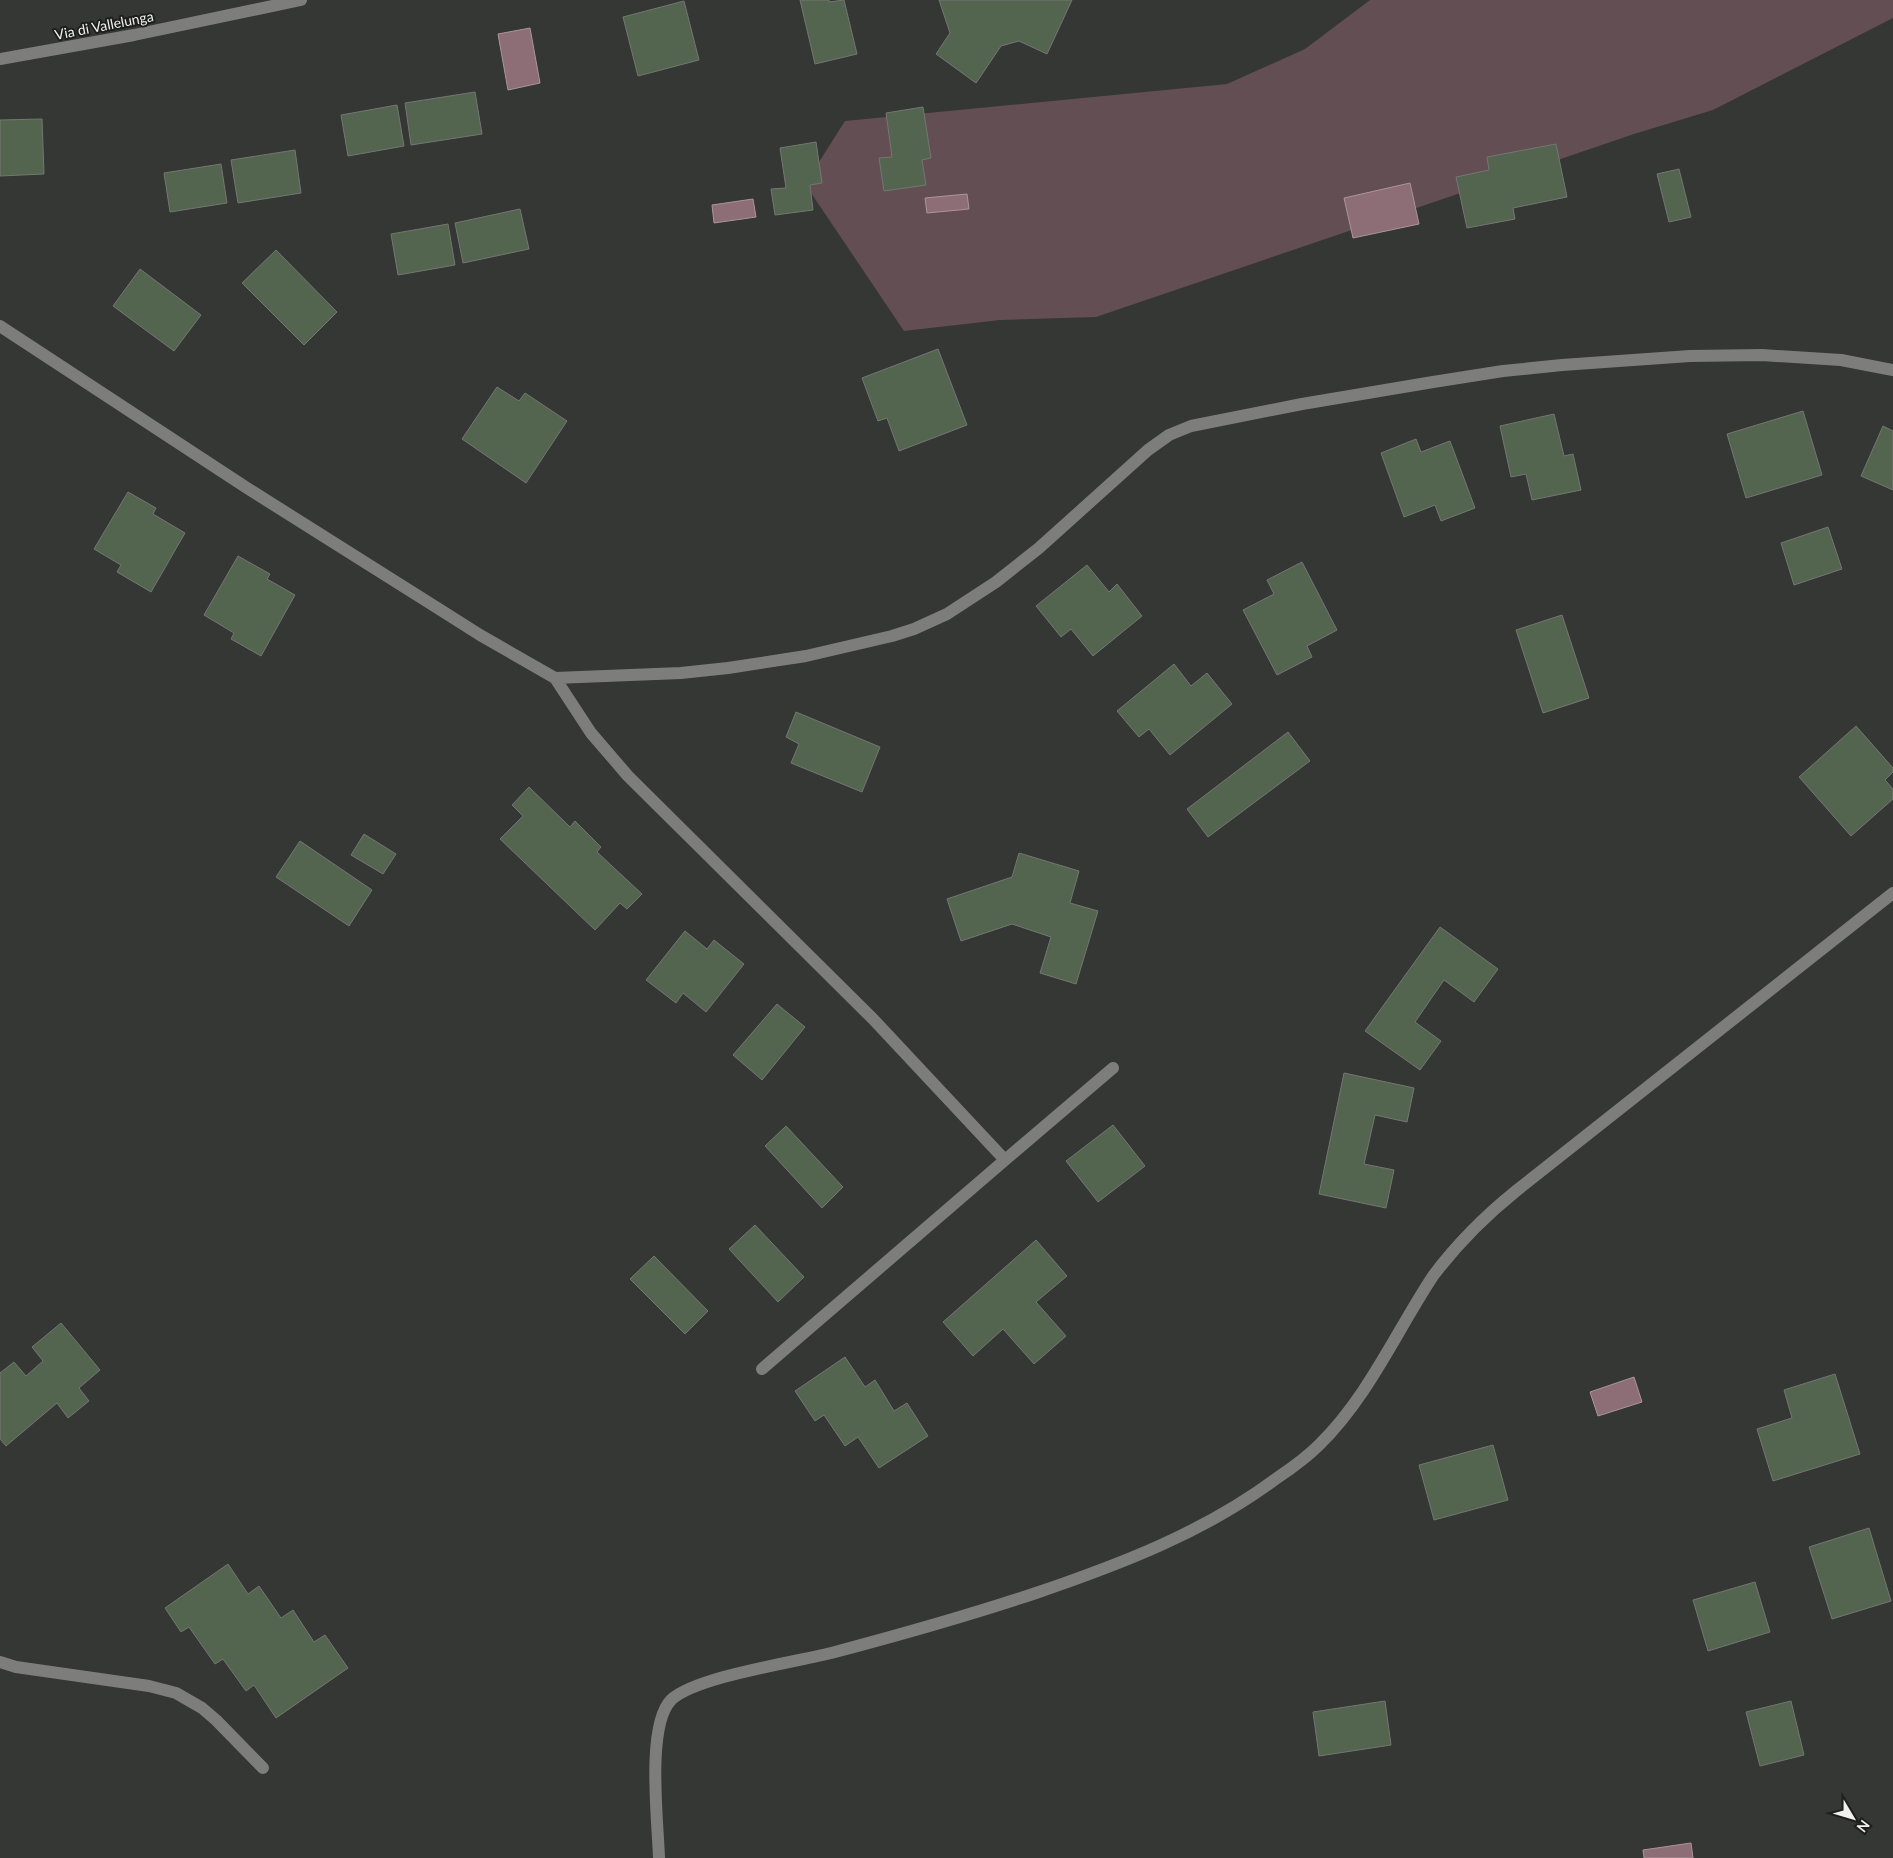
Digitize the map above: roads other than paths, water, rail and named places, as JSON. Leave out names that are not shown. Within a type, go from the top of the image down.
[{"type":"street","name":"Via di Vallelunga","points":[[0,59],[301,0]]},
{"type":"street","points":[[0,326],[439,609],[555,678],[591,733],[628,776],[873,1019],[1005,1160]]},
{"type":"street","points":[[555,678],[728,668],[815,654],[914,629],[947,614],[996,582],[1039,548],[1148,450],[1169,435],[1191,426],[1302,404],[1434,382],[1503,371],[1562,365],[1690,356],[1762,355],[1841,360],[1893,370]]},
{"type":"street","points":[[659,1858],[656,1742],[662,1715],[666,1707],[677,1696],[715,1680],[831,1653],[919,1629],[1078,1579],[1166,1543],[1223,1514],[1264,1488],[1319,1446],[1346,1414],[1433,1276],[1444,1260],[1472,1229],[1523,1185],[1893,893]]},
{"type":"street","points":[[762,1369],[1112,1068]]},
{"type":"street","points":[[0,1662],[16,1667],[149,1686],[176,1693],[202,1708],[216,1720],[263,1768]]}]
